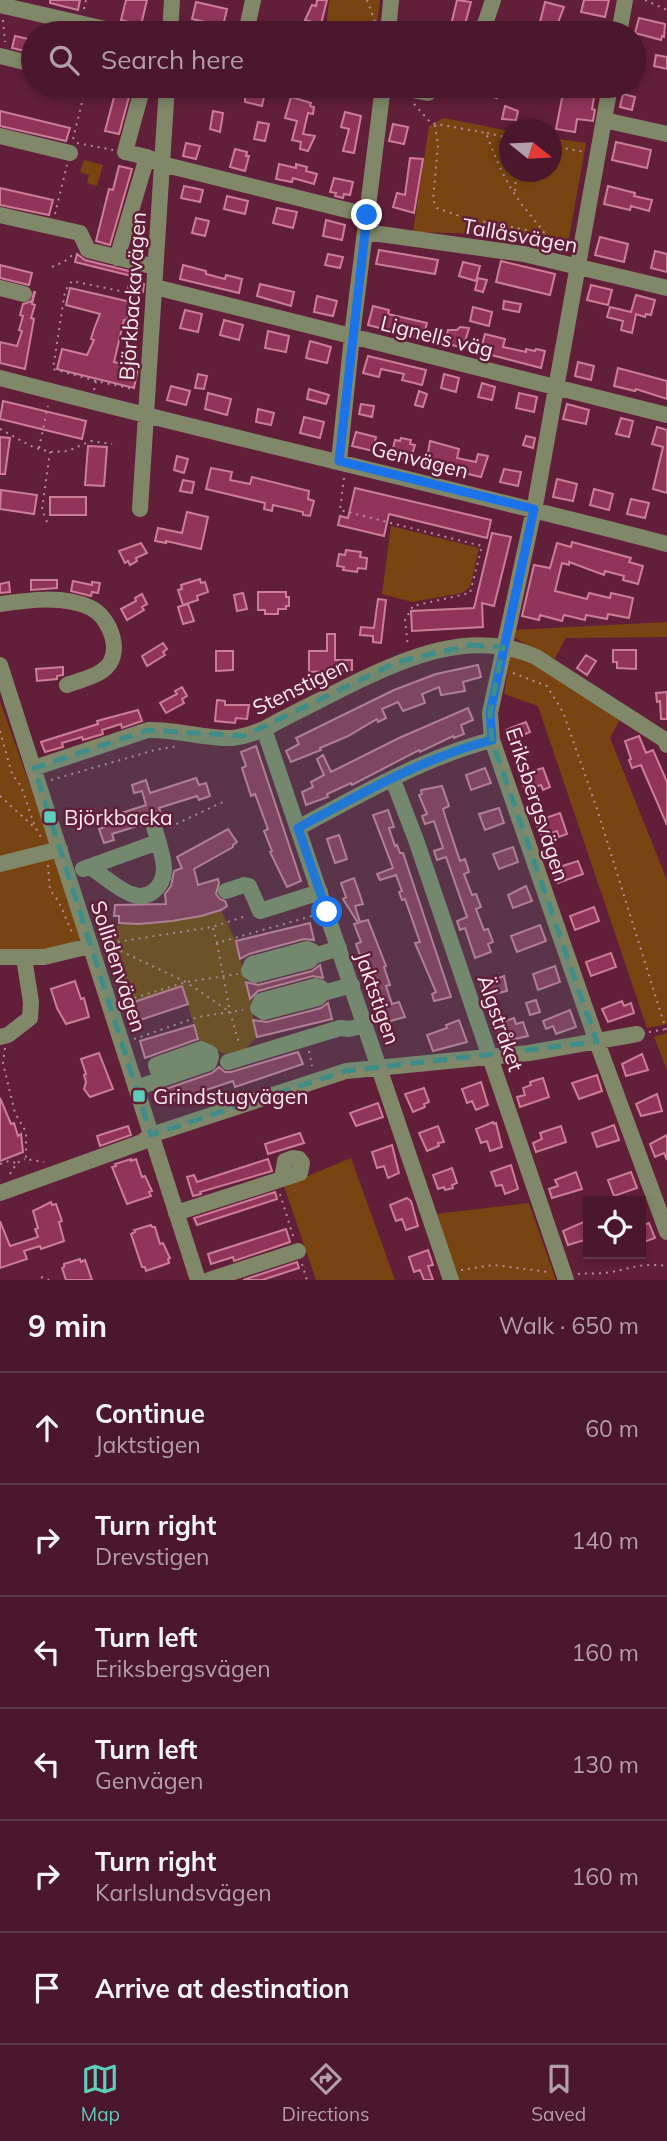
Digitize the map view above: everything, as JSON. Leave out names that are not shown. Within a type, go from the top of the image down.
[{"type":"street","points":[[172,0],[174,21]]},
{"type":"street","points":[[249,21],[253,0]]},
{"type":"street","points":[[384,21],[391,0]]},
{"type":"street","points":[[486,21],[493,0]]},
{"type":"street","points":[[621,21],[625,0]]},
{"type":"street","points":[[4,6],[70,21]]},
{"type":"street","points":[[2,56],[21,61]]},
{"type":"street","points":[[125,152],[140,98]]},
{"type":"street","name":"Björkbackavägen","points":[[139,509],[166,98]]},
{"type":"street","points":[[342,466],[352,336],[366,223],[389,98]]},
{"type":"street","name":"Eriksbergsvägen","points":[[608,98],[534,509],[490,713],[492,740],[597,1042],[667,1232]]},
{"type":"street","points":[[604,120],[667,134]]},
{"type":"street","points":[[0,136],[72,147]]},
{"type":"street","name":"Tallåsvägen","points":[[125,152],[366,223],[555,260],[667,288]]},
{"type":"street","points":[[117,258],[147,157]]},
{"type":"street","points":[[0,215],[80,233],[88,250],[155,267]]},
{"type":"street","points":[[0,288],[24,294]]},
{"type":"street","name":"Lignells väg","points":[[155,293],[352,336],[667,415]]},
{"type":"street","name":"Genvägen","points":[[0,378],[342,466],[534,509],[667,544]]},
{"type":"street","points":[[0,604],[65,601],[92,609],[104,620],[111,630],[113,642],[113,654],[109,663],[102,671],[67,685]]},
{"type":"street","name":"Stenstigen","points":[[34,768],[148,730],[165,729],[230,738],[264,729],[381,669],[411,658],[470,645],[520,650],[536,657],[666,742]]},
{"type":"street","name":"Sollidenvägen","points":[[0,665],[34,768],[53,850],[67,874],[92,946],[198,1280]]},
{"type":"street","name":"Jaktstigen","points":[[264,729],[452,1280]]},
{"type":"street","points":[[298,828],[442,757],[492,740]]},
{"type":"street","name":"Älgstråket","points":[[393,780],[566,1280]]},
{"type":"street","points":[[67,874],[90,867],[156,834],[164,870],[160,884],[151,894],[142,896],[130,894],[90,867]]},
{"type":"street","points":[[0,864],[53,850]]},
{"type":"street","points":[[226,891],[249,886],[260,911],[320,892]]},
{"type":"street","points":[[0,957],[44,957],[92,946]]},
{"type":"street","points":[[249,971],[252,964],[307,949],[312,951],[314,956],[339,948]]},
{"type":"street","points":[[4,1036],[30,1016],[31,1002],[24,958]]},
{"type":"street","points":[[258,1008],[261,1001],[316,986],[321,988],[323,993],[352,985]]},
{"type":"street","points":[[235,1060],[340,1028],[365,1025]]},
{"type":"street","points":[[6,1191],[142,1142],[151,1135],[346,1071],[490,1057],[637,1034]]},
{"type":"street","points":[[136,1088],[161,1079]]},
{"type":"street","points":[[176,1213],[279,1180]]},
{"type":"street","points":[[209,1280],[298,1251]]},
{"type":"path","points":[[367,0],[378,21]]},
{"type":"path","points":[[645,0],[667,10]]},
{"type":"path","points":[[2,56],[5,48],[1,22],[4,6]]},
{"type":"path","points":[[404,98],[431,123],[499,136]]},
{"type":"path","points":[[435,124],[438,145],[433,200],[437,208],[465,218],[537,232],[547,237]]},
{"type":"path","points":[[486,133],[514,194],[543,229],[555,260]]},
{"type":"path","points":[[72,147],[125,152]]},
{"type":"path","points":[[562,148],[597,154]]},
{"type":"path","points":[[514,194],[515,182]]},
{"type":"path","points":[[52,267],[65,261],[85,245]]},
{"type":"path","points":[[147,382],[138,380],[134,390],[53,369],[65,291],[72,281],[155,293]]},
{"type":"path","points":[[93,395],[96,381]]},
{"type":"path","points":[[39,449],[49,401]]},
{"type":"path","points":[[0,429],[50,452],[68,452],[91,442],[112,444]]},
{"type":"path","points":[[47,522],[42,509],[50,452]]},
{"type":"path","points":[[342,466],[340,510],[482,546],[470,593],[413,606],[405,620],[406,643],[411,658]]},
{"type":"path","points":[[500,668],[547,687],[563,712],[597,809],[667,1034]]},
{"type":"path","points":[[0,731],[12,774],[21,786],[35,827],[53,850],[50,890],[92,946],[186,982],[230,1012]]},
{"type":"path","points":[[48,781],[155,750],[181,746]]},
{"type":"path","points":[[0,796],[35,827]]},
{"type":"path","points":[[156,834],[225,801]]},
{"type":"path","points":[[92,946],[212,927],[260,911]]},
{"type":"path","points":[[217,943],[327,912]]},
{"type":"path","points":[[212,927],[230,1012],[235,1060]]},
{"type":"path","points":[[110,1006],[186,982],[223,978],[249,971]]},
{"type":"path","points":[[122,1042],[198,1017],[258,1008]]},
{"type":"path","points":[[637,1034],[666,1029]]},
{"type":"path","points":[[4,1036],[3,1063],[15,1113],[26,1132],[26,1158]]},
{"type":"path","points":[[300,1040],[308,1048],[314,1081]]},
{"type":"path","points":[[6,1191],[9,1176],[17,1163],[26,1158],[61,1171]]},
{"type":"path","points":[[0,1164],[9,1161],[17,1163]]},
{"type":"path","points":[[279,1180],[307,1280]]},
{"type":"path","points":[[41,1277],[49,1280]]},
{"type":"highlighted area","points":[[470,645],[503,647],[490,713],[492,740],[597,1042],[346,1071],[151,1135],[34,768],[148,730],[244,736],[397,662]]},
{"type":"shaded area","points":[[329,0],[380,0],[377,21],[327,21]]},
{"type":"shaded area","points":[[444,118],[499,129],[499,182],[562,182],[562,139],[586,143],[569,238],[564,245],[518,235],[413,232],[429,126]]},
{"type":"shaded area","points":[[84,160],[103,165],[97,186],[87,183],[89,175],[80,172]]},
{"type":"shaded area","points":[[391,526],[479,548],[470,587],[462,593],[412,602],[382,594]]},
{"type":"shaded area","points":[[667,622],[667,637],[566,638],[554,660],[515,638],[513,630]]},
{"type":"shaded area","points":[[514,654],[534,662],[620,719],[610,738],[667,880],[667,1024],[647,1028],[538,706],[504,694],[510,658]]},
{"type":"shaded area","points":[[0,701],[57,862],[81,940],[40,953],[0,950]]},
{"type":"shaded area","points":[[221,910],[236,941],[257,1037],[245,1049],[225,1054],[199,1042],[182,986],[128,1004],[128,994],[108,930],[123,924],[179,920]]},
{"type":"shaded area","points":[[667,1033],[667,1070],[654,1037]]},
{"type":"shaded area","points":[[351,1158],[395,1280],[316,1280],[284,1186]]},
{"type":"shaded area","points":[[529,1203],[556,1280],[459,1280],[435,1214]]},
{"type":"building","points":[[50,0],[80,0],[78,10],[50,3]]},
{"type":"building","points":[[126,0],[147,0],[142,21],[121,20]]},
{"type":"building","points":[[317,0],[327,0],[322,21],[305,20],[312,5],[316,6]]},
{"type":"building","points":[[457,0],[471,2],[466,21],[452,21]]},
{"type":"building","points":[[584,0],[609,0],[605,17],[581,12]]},
{"type":"building","points":[[196,2],[227,9],[224,21],[192,19]]},
{"type":"building","points":[[545,2],[564,7],[559,21],[540,21]]},
{"type":"building","points":[[639,18],[665,24],[664,37],[662,36],[661,40],[646,36],[646,21],[638,21]]},
{"type":"building","points":[[15,36],[21,37],[21,50],[12,48]]},
{"type":"building","points":[[656,55],[667,57],[667,69],[654,66]]},
{"type":"building","points":[[114,98],[129,98],[119,134],[105,131]]},
{"type":"building","points":[[245,98],[264,98],[262,106],[245,102]]},
{"type":"building","points":[[291,98],[311,103],[310,106],[314,107],[313,114],[308,113],[303,134],[315,136],[308,151],[300,149],[301,142],[292,140],[297,121],[285,118]]},
{"type":"building","points":[[562,98],[594,98],[593,121],[577,119],[575,132],[562,130],[562,119],[558,119]]},
{"type":"building","points":[[622,98],[635,98],[632,110],[620,107]]},
{"type":"building","points":[[505,106],[518,111],[516,119],[502,119]]},
{"type":"building","points":[[0,111],[70,128],[66,141],[0,126]]},
{"type":"building","points":[[213,111],[223,113],[220,132],[210,129]]},
{"type":"building","points":[[345,112],[361,116],[354,153],[343,151],[349,129],[341,127]]},
{"type":"building","points":[[258,122],[269,124],[265,141],[254,139]]},
{"type":"building","points":[[393,124],[408,127],[404,144],[389,141]]},
{"type":"building","points":[[616,142],[651,150],[647,168],[612,160]]},
{"type":"building","points":[[186,143],[200,146],[196,159],[183,156]]},
{"type":"building","points":[[235,149],[247,152],[246,156],[249,156],[245,171],[230,167]]},
{"type":"building","points":[[410,158],[423,159],[414,213],[393,207],[397,193],[405,195]]},
{"type":"building","points":[[279,164],[296,168],[296,164],[307,167],[306,171],[317,174],[314,184],[293,178],[292,182],[276,179]]},
{"type":"building","points":[[119,166],[132,169],[110,245],[96,241],[109,189],[113,190]]},
{"type":"building","points":[[334,178],[353,182],[350,195],[344,194],[343,198],[330,192]]},
{"type":"building","points":[[184,186],[203,190],[200,202],[181,198]]},
{"type":"building","points":[[608,186],[652,200],[649,211],[631,206],[630,210],[604,204]]},
{"type":"building","points":[[0,188],[53,200],[49,215],[0,205]]},
{"type":"building","points":[[227,196],[248,201],[245,214],[224,209]]},
{"type":"building","points":[[277,208],[297,212],[293,228],[273,223]]},
{"type":"building","points":[[196,218],[209,221],[205,236],[192,233]]},
{"type":"building","points":[[326,220],[345,225],[342,240],[323,236]]},
{"type":"building","points":[[600,237],[628,244],[624,262],[595,255]]},
{"type":"building","points":[[379,250],[438,260],[435,274],[376,264]]},
{"type":"building","points":[[655,251],[667,254],[667,272],[651,268]]},
{"type":"building","points":[[77,254],[85,260],[137,273],[136,277],[75,262]]},
{"type":"building","points":[[328,254],[343,257],[340,268],[325,265]]},
{"type":"building","points":[[501,261],[555,274],[550,295],[496,282]]},
{"type":"building","points":[[463,262],[480,266],[476,281],[459,276]]},
{"type":"building","points":[[0,265],[32,273],[29,285],[0,278]]},
{"type":"building","points":[[183,265],[225,279],[226,275],[242,279],[239,293],[180,279]]},
{"type":"building","points":[[478,278],[487,280],[483,292],[475,290]]},
{"type":"building","points":[[130,281],[144,284],[143,292],[128,288]]},
{"type":"building","points":[[260,284],[294,292],[291,306],[257,296]]},
{"type":"building","points":[[591,285],[612,290],[608,305],[587,300]]},
{"type":"building","points":[[70,288],[131,302],[114,362],[138,368],[134,388],[57,369],[62,349],[87,355],[94,340],[91,339],[100,314],[66,305]]},
{"type":"building","points":[[34,292],[32,304],[35,305],[31,318],[34,319],[25,369],[0,363],[0,342],[17,346],[22,331],[19,330],[23,304],[32,301]]},
{"type":"building","points":[[636,295],[655,300],[651,315],[646,314],[645,317],[636,314],[632,333],[621,330],[623,321],[607,317],[610,307],[631,312]]},
{"type":"building","points":[[317,296],[337,301],[333,316],[314,312]]},
{"type":"building","points":[[504,301],[521,304],[519,312],[503,309]]},
{"type":"building","points":[[373,306],[389,310],[388,314],[427,323],[423,339],[368,325]]},
{"type":"building","points":[[473,307],[492,312],[489,326],[470,321]]},
{"type":"building","points":[[185,310],[202,314],[198,332],[180,328]]},
{"type":"building","points":[[224,320],[243,325],[239,340],[220,335]]},
{"type":"building","points":[[460,327],[469,328],[463,348],[445,343],[448,330],[457,330]]},
{"type":"building","points":[[268,331],[289,336],[286,352],[265,348]]},
{"type":"building","points":[[485,334],[505,339],[503,347],[526,352],[526,349],[545,351],[541,368],[480,352]]},
{"type":"building","points":[[310,341],[331,347],[327,363],[306,358]]},
{"type":"building","points":[[368,356],[426,370],[422,385],[402,380],[404,374],[381,369],[379,377],[363,373]]},
{"type":"building","points":[[578,362],[594,366],[591,380],[575,376]]},
{"type":"building","points":[[618,368],[667,381],[667,399],[636,389],[635,391],[614,386]]},
{"type":"building","points":[[198,374],[207,376],[204,389],[195,388]]},
{"type":"building","points":[[444,374],[459,378],[456,392],[441,388]]},
{"type":"building","points":[[482,383],[495,387],[492,400],[478,397]]},
{"type":"building","points":[[171,386],[190,391],[186,405],[167,400]]},
{"type":"building","points":[[309,389],[329,395],[326,404],[307,399]]},
{"type":"building","points":[[419,391],[427,394],[423,407],[415,405]]},
{"type":"building","points":[[208,393],[231,399],[227,415],[205,409]]},
{"type":"building","points":[[519,393],[537,397],[534,412],[516,408]]},
{"type":"building","points":[[3,401],[86,421],[82,439],[0,419]]},
{"type":"building","points":[[361,404],[374,406],[372,417],[359,414]]},
{"type":"building","points":[[567,404],[589,410],[586,424],[563,419]]},
{"type":"building","points":[[258,409],[274,413],[271,425],[256,422]]},
{"type":"building","points":[[304,417],[324,422],[320,438],[300,433]]},
{"type":"building","points":[[621,418],[633,421],[629,437],[616,434]]},
{"type":"building","points":[[657,427],[667,430],[667,493],[653,489],[663,447],[652,444]]},
{"type":"building","points":[[356,432],[376,437],[373,451],[352,446]]},
{"type":"building","points":[[526,436],[535,438],[533,448],[523,445]]},
{"type":"building","points":[[0,437],[10,438],[5,474],[0,474]]},
{"type":"building","points":[[401,438],[411,440],[410,444],[415,445],[410,461],[391,456],[395,440],[400,441]]},
{"type":"building","points":[[430,441],[459,449],[457,458],[476,462],[478,454],[488,456],[481,477],[426,464]]},
{"type":"building","points":[[88,446],[107,447],[104,486],[85,485]]},
{"type":"building","points":[[177,456],[188,459],[184,473],[174,470]]},
{"type":"building","points":[[211,468],[232,472],[230,480],[250,484],[252,477],[309,491],[308,499],[314,501],[310,516],[273,505],[272,511],[264,509],[265,503],[206,489]]},
{"type":"building","points":[[504,469],[521,472],[518,486],[500,482]]},
{"type":"building","points":[[557,479],[577,484],[573,501],[553,497]]},
{"type":"building","points":[[183,480],[194,482],[192,493],[180,491]]},
{"type":"building","points":[[355,488],[491,520],[487,538],[389,514],[384,536],[338,525],[340,516],[348,518]]},
{"type":"building","points":[[594,489],[613,494],[609,510],[590,505]]},
{"type":"building","points":[[1,490],[37,495],[34,514],[0,509]]},
{"type":"building","points":[[50,497],[86,497],[86,515],[50,515]]},
{"type":"building","points":[[631,499],[649,503],[645,518],[627,514]]},
{"type":"building","points":[[187,512],[208,517],[201,549],[155,541],[158,528],[182,533]]},
{"type":"building","points":[[492,533],[511,537],[494,606],[482,603],[483,627],[412,631],[411,611],[474,608]]},
{"type":"building","points":[[572,542],[631,558],[629,562],[643,566],[638,584],[623,580],[624,576],[605,571],[604,575],[569,562],[569,565],[562,563],[555,591],[587,599],[589,593],[610,598],[611,593],[633,598],[629,618],[608,614],[607,619],[586,615],[585,620],[564,615],[562,621],[540,615],[539,620],[522,616],[534,565],[550,568],[557,543],[571,547]]},
{"type":"building","points":[[141,543],[147,553],[136,558],[137,561],[130,565],[128,561],[125,563],[119,551]]},
{"type":"building","points":[[346,550],[361,552],[360,557],[367,558],[366,569],[358,568],[357,572],[343,570],[344,567],[337,566],[339,554],[345,555]]},
{"type":"building","points":[[200,579],[201,583],[205,582],[208,592],[197,596],[198,600],[183,605],[178,590],[182,589],[181,585]]},
{"type":"building","points":[[31,580],[57,580],[57,588],[31,590]]},
{"type":"building","points":[[73,581],[92,585],[92,582],[100,583],[98,593],[92,592],[91,596],[71,591]]},
{"type":"building","points":[[9,582],[10,592],[0,593],[0,584]]},
{"type":"building","points":[[258,592],[286,592],[289,606],[286,606],[286,609],[278,609],[278,614],[265,614],[265,610],[258,610]]},
{"type":"building","points":[[243,593],[247,609],[237,611],[234,595]]},
{"type":"building","points":[[142,594],[147,604],[142,607],[144,610],[127,620],[121,609],[136,601],[135,598]]},
{"type":"building","points":[[378,599],[386,600],[381,643],[373,642],[373,636],[360,635],[361,627],[374,628]]},
{"type":"building","points":[[188,604],[194,621],[183,624],[178,607]]},
{"type":"building","points":[[327,634],[335,634],[335,660],[352,660],[352,670],[309,672],[309,651],[327,651]]},
{"type":"building","points":[[163,643],[167,649],[163,652],[165,655],[147,666],[142,656]]},
{"type":"building","points":[[613,650],[636,650],[636,669],[617,668],[617,662],[613,662]]},
{"type":"building","points":[[216,651],[233,651],[233,670],[216,671]]},
{"type":"building","points":[[586,655],[596,661],[587,675],[577,668]]},
{"type":"building","points":[[478,665],[481,677],[463,682],[465,691],[441,695],[439,687],[422,694],[425,703],[403,711],[398,702],[382,709],[386,718],[378,722],[377,719],[320,748],[321,750],[291,762],[286,751],[299,744],[296,738],[394,690],[436,674]]},
{"type":"building","points":[[63,667],[63,675],[57,676],[57,679],[37,681],[36,669]]},
{"type":"building","points":[[182,687],[187,696],[182,699],[184,703],[166,713],[160,703],[177,694],[175,691]]},
{"type":"building","points":[[667,692],[667,719],[661,719],[660,701],[657,702],[656,693]]},
{"type":"building","points":[[217,700],[225,701],[225,705],[249,705],[247,719],[236,718],[235,723],[215,721]]},
{"type":"building","points":[[468,708],[473,720],[461,725],[464,734],[454,738],[453,736],[420,752],[419,750],[352,785],[351,783],[327,794],[328,797],[306,805],[302,792],[313,787],[311,782],[324,775],[317,759],[323,755],[331,772]]},
{"type":"building","points":[[138,710],[142,721],[122,728],[121,724],[102,730],[103,734],[62,743],[63,747],[45,752],[41,742],[98,724],[97,721]]},
{"type":"building","points":[[526,722],[530,732],[510,741],[506,730]]},
{"type":"building","points":[[639,736],[646,753],[653,750],[667,782],[667,825],[641,765],[632,768],[629,760],[631,759],[625,741]]},
{"type":"building","points":[[256,746],[301,881],[287,887],[270,852],[272,851],[264,831],[268,829],[255,794],[251,796],[242,768],[246,766],[241,752]]},
{"type":"building","points":[[485,768],[491,783],[471,790],[466,775]]},
{"type":"building","points":[[543,768],[550,787],[543,790],[541,785],[525,790],[521,778],[523,774]]},
{"type":"building","points":[[196,778],[199,785],[206,783],[210,796],[199,800],[197,796],[159,808],[163,818],[150,817],[144,824],[112,834],[114,840],[104,843],[99,829],[105,827],[103,819],[146,805],[142,791],[134,793],[132,785],[146,780],[150,793]]},
{"type":"building","points":[[442,786],[449,806],[443,809],[446,819],[460,861],[465,859],[469,872],[464,874],[472,895],[476,894],[481,907],[476,909],[484,930],[488,929],[493,942],[488,944],[491,952],[475,958],[465,928],[460,930],[457,921],[467,917],[446,857],[437,860],[434,851],[443,848],[434,821],[425,824],[422,816],[427,814],[419,795],[422,794],[421,790]]},
{"type":"building","points":[[499,808],[504,823],[485,830],[479,814]]},
{"type":"building","points":[[388,810],[394,827],[389,828],[395,846],[403,853],[451,997],[434,1001],[432,994],[436,992],[415,943],[420,942],[405,899],[402,900],[399,892],[402,891],[396,875],[380,880],[377,874],[393,868],[373,815]]},
{"type":"building","points":[[560,813],[567,834],[559,837],[557,831],[542,836],[533,817],[541,814],[543,819]]},
{"type":"building","points":[[228,829],[237,842],[233,847],[194,869],[198,885],[218,879],[216,894],[227,906],[201,916],[172,921],[119,923],[119,916],[114,916],[115,905],[166,904],[165,894],[171,886],[174,871],[182,868],[177,857]]},
{"type":"building","points":[[339,835],[347,859],[335,863],[327,839]]},
{"type":"building","points":[[513,847],[518,862],[499,869],[493,854]]},
{"type":"building","points":[[578,861],[583,874],[558,883],[553,869]]},
{"type":"building","points":[[354,878],[363,904],[355,906],[360,922],[368,920],[386,966],[384,967],[390,985],[386,986],[392,1004],[399,1002],[405,1017],[390,1021],[391,1025],[381,1028],[375,1012],[379,1011],[376,1003],[379,1002],[372,983],[372,974],[365,953],[360,955],[356,944],[361,942],[354,924],[358,923],[343,899],[346,897],[341,883]]},
{"type":"building","points":[[526,886],[532,901],[513,908],[508,895]]},
{"type":"building","points":[[594,907],[599,921],[575,930],[570,916]]},
{"type":"building","points":[[310,923],[314,940],[304,939],[240,959],[236,941]]},
{"type":"building","points":[[540,925],[546,941],[517,952],[511,936]]},
{"type":"building","points":[[611,953],[616,967],[591,976],[586,962]]},
{"type":"building","points":[[320,965],[323,978],[313,976],[258,991],[250,999],[246,982],[258,985],[312,971]]},
{"type":"building","points":[[555,966],[560,982],[538,990],[533,974]]},
{"type":"building","points":[[504,976],[507,991],[485,996],[481,984]]},
{"type":"building","points":[[75,981],[81,999],[84,998],[89,1017],[66,1024],[51,989]]},
{"type":"building","points":[[182,986],[188,1004],[134,1022],[128,1004]]},
{"type":"building","points":[[536,1000],[540,1012],[530,1015],[526,1003]]},
{"type":"building","points":[[622,1001],[624,1006],[631,1003],[634,1013],[608,1022],[602,1009]]},
{"type":"building","points":[[328,1003],[332,1019],[257,1037],[253,1020],[267,1022],[321,1008]]},
{"type":"building","points":[[570,1010],[576,1027],[556,1034],[553,1026],[546,1029],[543,1021]]},
{"type":"building","points":[[514,1018],[516,1024],[523,1022],[528,1036],[502,1042],[496,1024]]},
{"type":"building","points":[[459,1020],[467,1042],[433,1051],[427,1035],[447,1028],[446,1025]]},
{"type":"building","points":[[194,1025],[198,1039],[145,1058],[140,1041]]},
{"type":"building","points":[[298,1052],[303,1064],[235,1087],[233,1081],[161,1105],[157,1092],[212,1073],[219,1067],[225,1072],[231,1072]]},
{"type":"building","points":[[99,1053],[113,1089],[90,1097],[84,1089],[86,1074],[81,1059]]},
{"type":"building","points":[[642,1054],[648,1070],[626,1076],[622,1064]]},
{"type":"building","points":[[597,1075],[602,1091],[579,1099],[572,1083]]},
{"type":"building","points":[[543,1078],[549,1097],[520,1107],[517,1097],[525,1095],[523,1088],[531,1085],[530,1082]]},
{"type":"building","points":[[481,1082],[488,1105],[476,1110],[472,1101],[467,1103],[462,1089]]},
{"type":"building","points":[[424,1088],[429,1102],[424,1104],[425,1107],[413,1112],[405,1094]]},
{"type":"building","points":[[657,1094],[662,1111],[641,1116],[636,1104]]},
{"type":"building","points":[[0,1098],[18,1136],[21,1134],[23,1152],[0,1161]]},
{"type":"building","points":[[378,1103],[383,1117],[356,1126],[350,1113]]},
{"type":"building","points":[[496,1123],[502,1147],[490,1151],[487,1141],[481,1143],[476,1129]]},
{"type":"building","points":[[614,1125],[619,1140],[597,1147],[592,1133]]},
{"type":"building","points":[[128,1126],[131,1135],[100,1146],[97,1136]]},
{"type":"building","points":[[438,1126],[444,1142],[427,1151],[419,1133]]},
{"type":"building","points":[[561,1126],[566,1142],[536,1152],[533,1143],[542,1139],[540,1133]]},
{"type":"building","points":[[300,1133],[304,1143],[268,1154],[265,1144]]},
{"type":"building","points":[[667,1135],[667,1160],[664,1153],[655,1157],[650,1144]]},
{"type":"building","points":[[392,1145],[399,1173],[388,1178],[384,1166],[377,1168],[372,1152]]},
{"type":"building","points":[[136,1159],[142,1177],[145,1176],[152,1191],[149,1192],[151,1196],[127,1204],[112,1167]]},
{"type":"building","points":[[268,1159],[272,1171],[193,1196],[187,1177],[194,1175],[197,1182]]},
{"type":"building","points":[[511,1165],[518,1189],[505,1194],[502,1185],[496,1186],[491,1172]]},
{"type":"building","points":[[452,1168],[457,1183],[452,1185],[453,1188],[438,1189],[433,1175]]},
{"type":"building","points":[[576,1172],[582,1189],[552,1198],[549,1189],[558,1186],[555,1180]]},
{"type":"building","points":[[631,1172],[637,1188],[614,1196],[608,1180]]},
{"type":"building","points":[[275,1192],[277,1199],[197,1225],[194,1218]]},
{"type":"building","points":[[407,1198],[411,1201],[418,1226],[406,1230],[402,1219],[396,1221],[390,1205]]},
{"type":"building","points":[[51,1202],[52,1205],[56,1204],[62,1221],[59,1222],[64,1241],[41,1249],[40,1246],[24,1251],[27,1259],[0,1268],[0,1221],[10,1246],[38,1237],[33,1211]]},
{"type":"building","points":[[583,1222],[583,1240],[568,1245],[563,1231]]},
{"type":"building","points":[[649,1223],[655,1238],[646,1241],[646,1224]]},
{"type":"building","points":[[151,1225],[155,1227],[160,1244],[163,1243],[170,1258],[169,1263],[146,1271],[145,1267],[142,1267],[131,1234],[134,1230]]},
{"type":"building","points":[[286,1229],[290,1242],[234,1261],[233,1257],[211,1264],[208,1254]]},
{"type":"building","points":[[428,1250],[433,1265],[428,1266],[433,1280],[424,1280],[420,1270],[414,1272],[409,1257]]},
{"type":"building","points":[[80,1259],[81,1262],[85,1260],[92,1280],[66,1280],[62,1268],[64,1264]]},
{"type":"building","points":[[297,1262],[299,1268],[262,1280],[243,1280]]},
{"type":"place","name":"Björkbacka","points":[[50,817]]},
{"type":"place","name":"Grindstugvägen","points":[[139,1096]]},
{"type":"route","points":[[327,912],[298,828],[411,771],[492,740],[490,713],[534,509],[339,461],[367,215]]}]
